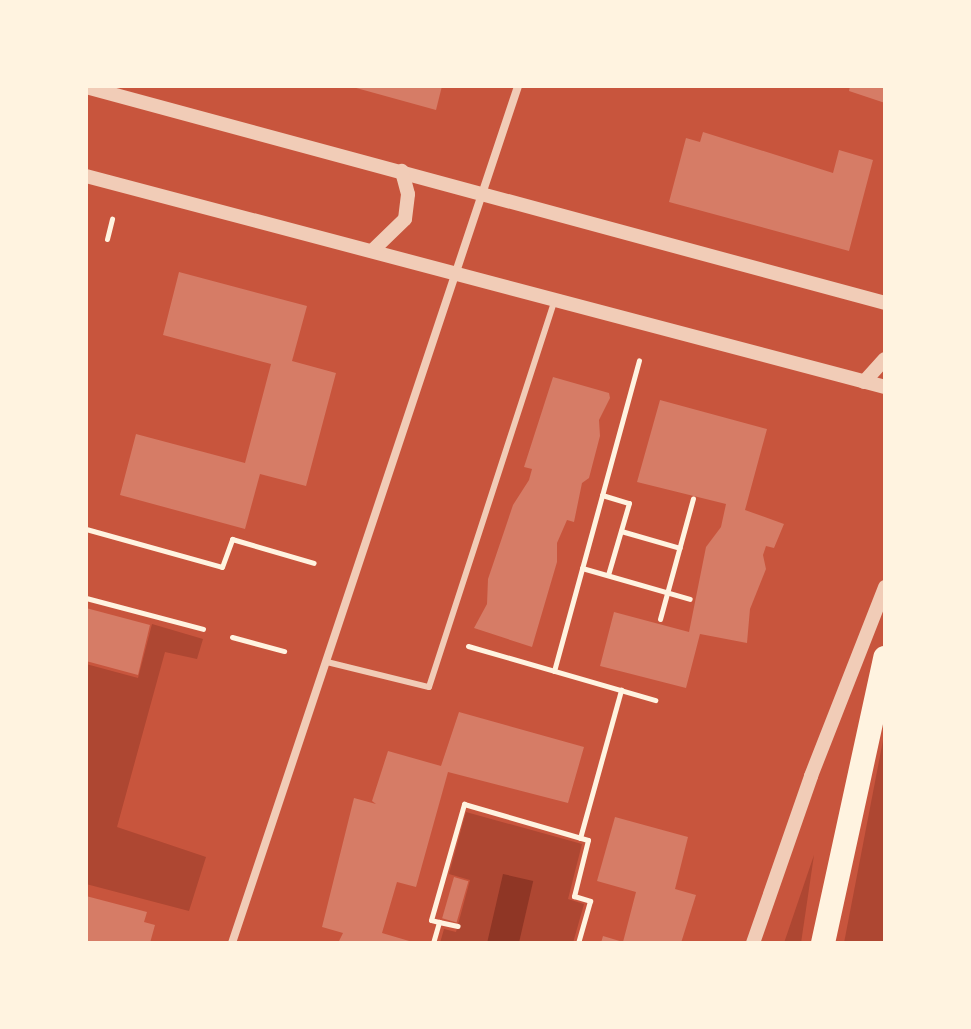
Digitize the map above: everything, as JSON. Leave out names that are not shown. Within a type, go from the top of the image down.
[{"type":"highway","points":[[823,943],[885,658]]},
{"type":"street","points":[[232,943],[518,86]]},
{"type":"street","points":[[86,87],[885,303]]},
{"type":"street","points":[[372,251],[391,238],[405,219],[408,194],[402,171]]},
{"type":"street","points":[[86,176],[885,387]]},
{"type":"street","points":[[864,382],[885,359]]},
{"type":"street","points":[[753,943],[811,776],[885,587]]},
{"type":"lane","points":[[327,662],[429,687],[555,300]]},
{"type":"path","points":[[107,239],[112,219]]},
{"type":"path","points":[[554,671],[639,360]]},
{"type":"path","points":[[602,495],[629,503],[608,575]]},
{"type":"path","points":[[660,619],[693,498]]},
{"type":"path","points":[[86,529],[222,567],[232,539],[314,563]]},
{"type":"path","points":[[621,531],[680,548]]},
{"type":"path","points":[[582,568],[690,599]]},
{"type":"path","points":[[86,598],[203,629]]},
{"type":"path","points":[[232,637],[284,651]]},
{"type":"path","points":[[468,646],[655,700]]},
{"type":"path","points":[[580,838],[621,690]]},
{"type":"path","points":[[458,926],[431,920],[464,804],[588,840],[574,896],[590,901],[578,943]]},
{"type":"path","points":[[433,943],[439,922]]},
{"type":"shaded area","points":[[152,624],[203,639],[197,659],[165,652],[117,827],[206,857],[189,911],[86,884],[86,664],[138,678]]},
{"type":"shaded area","points":[[885,730],[885,943],[844,943]]},
{"type":"shaded area","points":[[466,812],[582,844],[568,899],[584,904],[573,943],[440,943],[444,929],[456,932],[470,880],[449,874]]},
{"type":"shaded area","points":[[814,855],[801,943],[784,943]]},
{"type":"shaded area","points":[[503,874],[533,881],[519,943],[487,943]]},
{"type":"building","points":[[349,86],[442,86],[436,110]]},
{"type":"building","points":[[850,86],[885,86],[885,103],[849,91]]},
{"type":"building","points":[[703,132],[833,173],[839,150],[873,160],[849,251],[669,202],[686,138],[700,142]]},
{"type":"building","points":[[179,272],[307,306],[292,361],[336,373],[306,486],[260,474],[245,529],[120,495],[136,434],[245,463],[271,364],[163,335]]},
{"type":"building","points":[[553,377],[609,393],[610,398],[599,420],[600,436],[589,478],[582,483],[574,522],[567,520],[557,543],[557,562],[532,647],[474,628],[487,604],[488,579],[513,505],[529,480],[532,469],[524,467]]},
{"type":"building","points":[[660,400],[767,429],[745,510],[784,524],[774,548],[766,546],[763,555],[766,569],[750,609],[747,643],[700,634],[686,688],[600,666],[614,612],[689,632],[706,547],[721,527],[726,504],[637,482]]},
{"type":"building","points":[[86,608],[150,625],[138,675],[86,661]]},
{"type":"building","points":[[459,712],[584,747],[568,803],[448,772],[416,887],[397,882],[382,933],[416,943],[338,943],[343,933],[322,927],[354,798],[376,804],[372,801],[388,751],[441,766]]},
{"type":"building","points":[[615,817],[688,837],[675,889],[696,895],[681,943],[601,943],[603,936],[623,942],[636,892],[597,881]]},
{"type":"building","points":[[454,877],[468,881],[457,922],[442,918]]},
{"type":"building","points":[[86,896],[147,912],[144,922],[155,925],[150,943],[86,943]]}]
